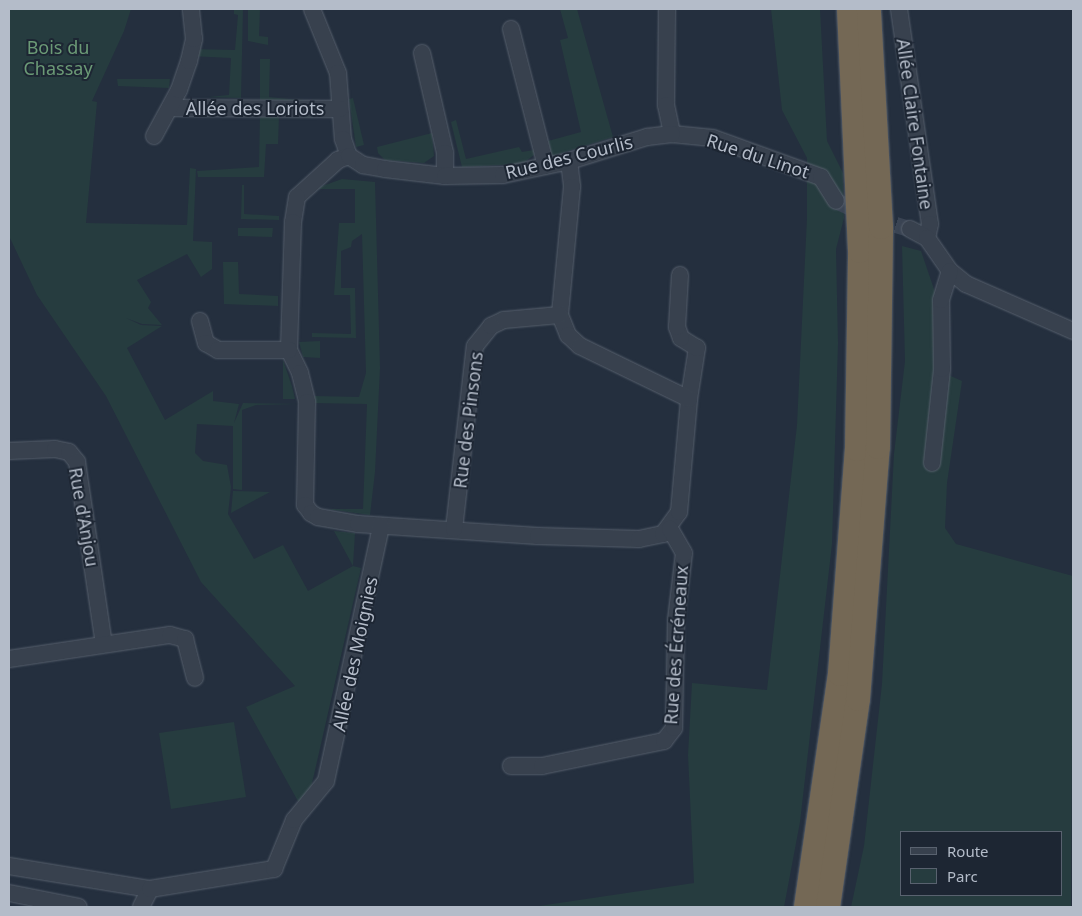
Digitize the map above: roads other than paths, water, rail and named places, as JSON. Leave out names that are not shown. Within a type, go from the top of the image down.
[{"type":"highway","points":[[806,907],[840,674],[857,449],[859,206],[848,9]]},
{"type":"highway","points":[[828,907],[858,699],[878,447],[880,218],[869,9]]},
{"type":"street","name":"Allée des Loriots","points":[[154,136],[181,86],[194,39],[191,9]]},
{"type":"street","points":[[312,9],[338,73],[343,139],[348,156],[338,160],[297,197],[292,225],[290,350],[300,374],[307,402],[305,505],[318,517],[381,526],[639,540],[654,538],[670,529],[680,507],[689,399],[697,348],[681,338],[677,327],[680,275]]},
{"type":"street","points":[[666,9],[666,105],[672,134]]},
{"type":"street","name":"Allée Claire Fontaine","points":[[899,9],[921,181],[930,224],[927,238]]},
{"type":"street","points":[[511,29],[546,166]]},
{"type":"street","points":[[422,54],[445,153],[445,176]]},
{"type":"street","name":"Allée des Loriots","points":[[170,108],[340,109]]},
{"type":"street","name":"Rue des Courlis","points":[[348,156],[370,166],[445,176],[503,175],[569,161],[647,137],[672,134]]},
{"type":"street","name":"Rue du Linot","points":[[672,134],[713,138],[821,177],[836,201]]},
{"type":"street","points":[[569,161],[572,186],[560,315],[568,335],[580,346],[689,399]]},
{"type":"street","points":[[910,229],[927,238],[950,271],[966,284],[1073,331]]},
{"type":"street","points":[[932,463],[942,369],[941,300],[950,271]]},
{"type":"street","name":"Rue des Pinsons","points":[[454,529],[475,346],[491,326],[504,320],[560,315]]},
{"type":"street","points":[[200,321],[206,343],[218,350],[290,350]]},
{"type":"street","name":"Rue d'Anjou","points":[[9,451],[55,449],[69,452],[76,462],[104,644]]},
{"type":"street","name":"Allée des Moignies","points":[[150,889],[274,869],[294,820],[326,781],[381,526]]},
{"type":"street","name":"Rue des Écréneaux","points":[[511,766],[542,766],[664,741],[674,728],[676,620],[684,553],[670,529]]},
{"type":"street","points":[[9,659],[170,634],[185,639],[196,678]]},
{"type":"street","points":[[9,866],[150,889],[141,907]]},
{"type":"street","points":[[9,893],[79,907]]},
{"type":"tunnel","points":[[836,201],[873,218],[910,229]]},
{"type":"park label","name":"Bois du Chassay","points":[[58,58]]}]
